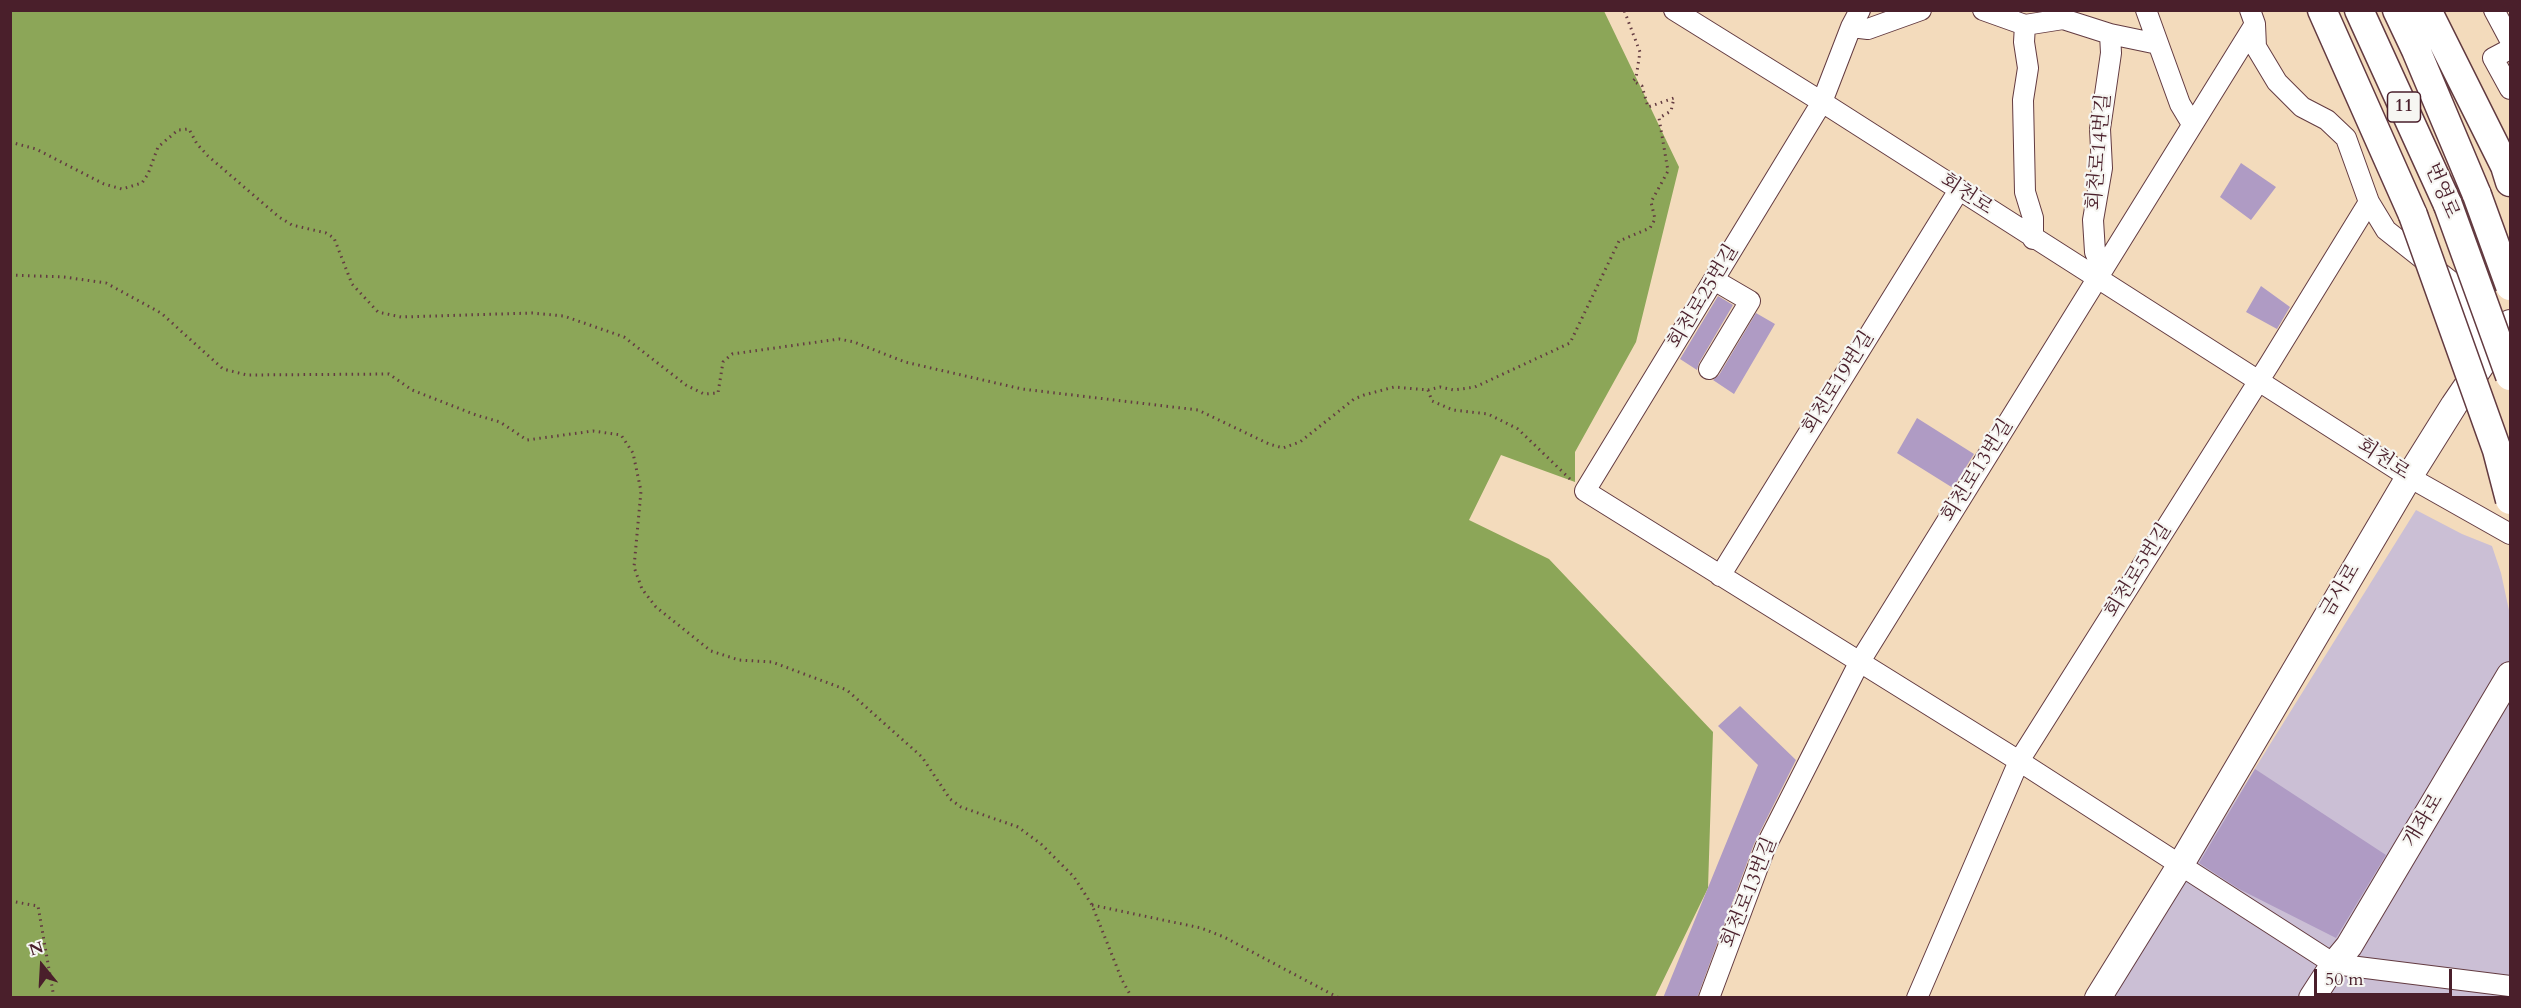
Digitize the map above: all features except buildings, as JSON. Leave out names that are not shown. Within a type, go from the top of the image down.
[{"type":"highway","points":[[2322,10],[2414,215],[2497,450],[2511,500]]},
{"type":"highway","name":"번영로","points":[[2359,10],[2448,205],[2511,376]]},
{"type":"highway","name":"번영로","points":[[2397,10],[2477,195],[2511,286]]},
{"type":"highway","points":[[2427,10],[2508,174]]},
{"type":"main road","name":"금사로","points":[[2098,998],[2181,864],[2409,477],[2511,323]]},
{"type":"main road","name":"개좌로","points":[[2312,998],[2349,946],[2511,675]]},
{"type":"street","name":"회천로","points":[[1674,10],[1694,16],[2033,239],[2099,273],[2409,477],[2511,534]]},
{"type":"street","points":[[1856,19],[1868,29],[1921,10]]},
{"type":"street","points":[[1983,10],[2025,25],[2063,19],[2110,34],[2158,44]]},
{"type":"street","points":[[2146,10],[2180,104],[2192,124]]},
{"type":"street","points":[[2494,10],[2511,40]]},
{"type":"street","name":"회천로14번길","points":[[2099,273],[2192,124],[2252,17]]},
{"type":"street","name":"회천로14번길","points":[[2252,17],[2256,46],[2277,82],[2302,107],[2327,120],[2346,138],[2369,202],[2386,230],[2457,287]]},
{"type":"street","name":"회천로25번길","points":[[1585,491],[1822,102],[1856,19]]},
{"type":"street","points":[[2025,25],[2024,42],[2028,68],[2023,100],[2025,192],[2033,218],[2033,239]]},
{"type":"street","name":"회천로14번길","points":[[2099,273],[2093,220],[2102,168],[2100,129],[2111,52],[2110,34]]},
{"type":"street","points":[[2511,49],[2493,58],[2511,89]]},
{"type":"street","name":"회천로19번길","points":[[1720,576],[1959,190]]},
{"type":"street","points":[[2259,380],[2369,202]]},
{"type":"street","points":[[2487,358],[2457,287],[2511,266]]},
{"type":"street","name":"회천로13번길","points":[[1709,998],[1765,848],[1859,663],[2099,273]]},
{"type":"street","points":[[1709,369],[1750,301],[1714,280]]},
{"type":"street","name":"회천로5번길","points":[[1917,998],[2019,761],[2259,380]]},
{"type":"street","points":[[1585,491],[2019,761],[2334,964],[2511,986]]},
{"type":"path","points":[[10,142],[36,149],[104,184],[122,189],[142,183],[148,174],[158,147],[178,130],[189,129],[197,144],[208,156],[279,217],[292,225],[326,233],[334,238],[340,247],[352,284],[378,312],[400,317],[532,313],[564,316],[624,337],[687,385],[704,394],[718,393],[723,362],[732,354],[839,339],[854,342],[905,362],[1022,389],[1198,410],[1269,444],[1283,448],[1300,442],[1354,399],[1364,395],[1394,387],[1428,390],[1440,387],[1454,390],[1475,387],[1570,343],[1619,241],[1650,228],[1655,219],[1651,202],[1668,171],[1659,118],[1671,111],[1674,98],[1648,107],[1642,86],[1633,81],[1636,78],[1640,52],[1624,10]]},
{"type":"path","points":[[10,275],[64,277],[106,284],[160,313],[223,369],[247,375],[388,374],[412,390],[500,422],[527,440],[593,431],[621,435],[633,453],[641,491],[634,567],[642,589],[656,606],[711,651],[739,660],[772,662],[847,690],[922,757],[950,799],[961,807],[1018,827],[1041,844],[1074,877],[1092,905],[1122,980],[1132,998]]},
{"type":"path","points":[[1428,390],[1432,401],[1453,410],[1488,414],[1518,429],[1565,476],[1585,491]]},
{"type":"path","points":[[10,901],[39,906],[54,998]]},
{"type":"path","points":[[1092,905],[1201,928],[1224,937],[1339,998]]},
{"type":"shaded area","points":[[2416,510],[2462,534],[2492,546],[2501,573],[2510,615],[2510,997],[2112,998]]},
{"type":"green space","points":[[10,11],[1604,11],[1679,167],[1636,342],[1575,452],[1575,482],[1501,455],[1469,520],[1549,559],[1713,732],[1708,888],[1655,997],[11,997]]}]
